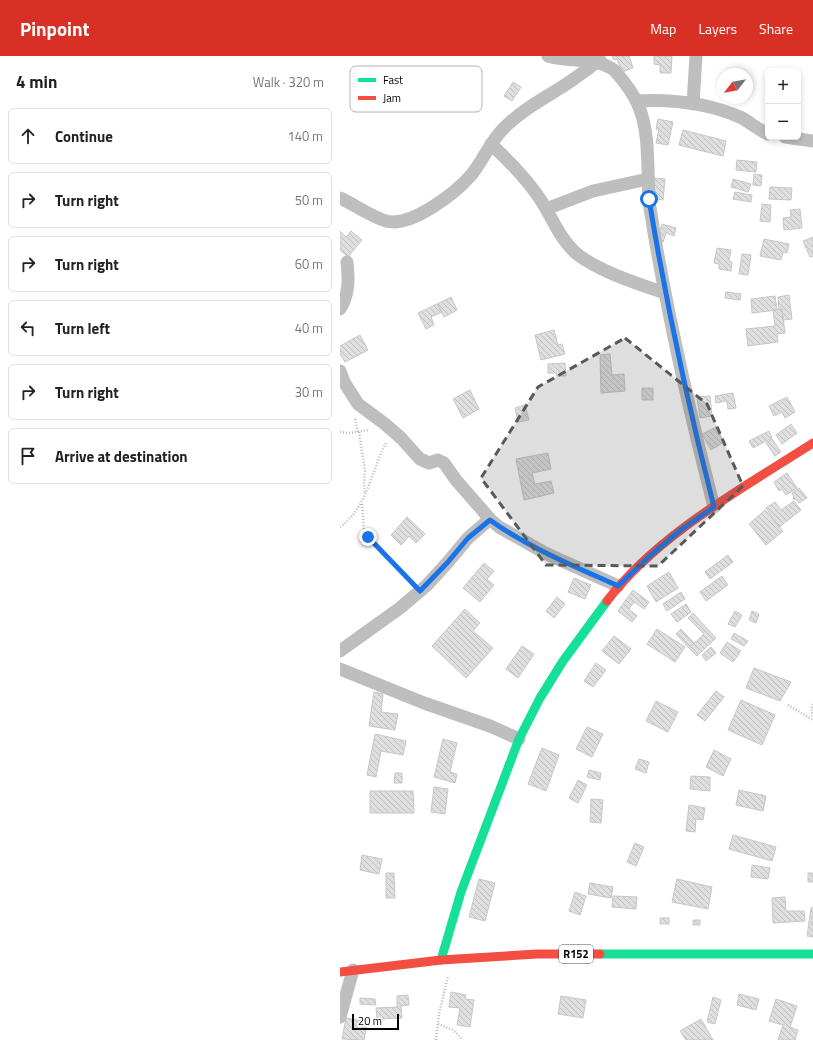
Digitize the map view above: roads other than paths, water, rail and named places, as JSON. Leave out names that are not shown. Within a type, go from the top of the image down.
[{"type":"street","points":[[548,56],[597,59],[606,63],[614,70],[639,107],[644,124],[649,199],[665,293],[681,370],[714,507]]},
{"type":"street","points":[[693,104],[696,56]]},
{"type":"street","points":[[340,198],[370,214],[388,221],[405,220],[441,202],[458,189],[472,173],[491,144],[504,128],[520,114],[600,60]]},
{"type":"street","points":[[636,102],[650,101],[707,106],[743,119],[765,132]]},
{"type":"street","points":[[801,139],[813,141]]},
{"type":"street","points":[[491,144],[526,179],[565,240],[576,253],[588,261],[609,271],[638,284],[665,293]]},
{"type":"street","points":[[546,209],[593,191],[648,179]]},
{"type":"street","points":[[342,302],[349,276],[347,262]]},
{"type":"street","points":[[340,372],[344,382],[358,404],[390,428],[420,459],[429,463],[438,460],[444,463],[456,480],[490,520],[499,527],[545,553],[618,586]]},
{"type":"street","points":[[441,960],[461,892],[518,739],[540,698],[563,661],[618,586],[656,550],[682,529],[714,507],[813,444]]},
{"type":"street","points":[[340,651],[420,591],[448,562],[468,538],[490,520]]},
{"type":"street","points":[[340,669],[424,703],[490,726],[518,739]]},
{"type":"street","name":"R152","points":[[346,971],[441,960],[537,954],[813,954]]},
{"type":"street","points":[[340,1017],[346,971]]}]
